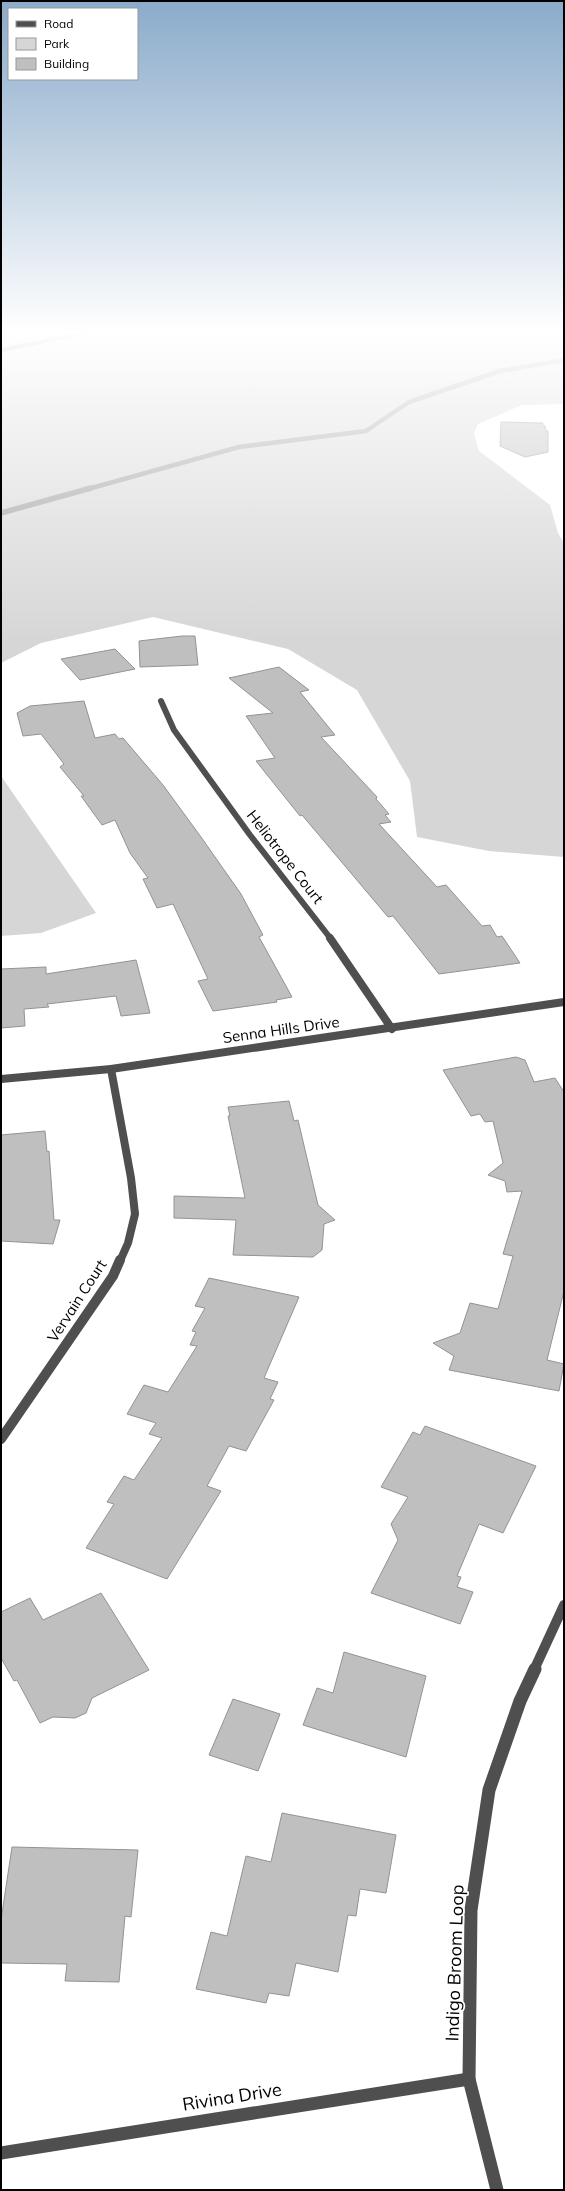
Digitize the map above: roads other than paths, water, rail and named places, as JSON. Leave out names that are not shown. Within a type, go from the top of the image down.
[{"type":"street","name":"Heliotrope Court","points":[[161,701],[174,730],[250,835],[320,923],[392,1029]]},
{"type":"street","name":"Senna Hills Drive","points":[[1,1079],[112,1069],[392,1029],[564,1002]]},
{"type":"street","name":"Vervain Court","points":[[1,1439],[113,1276],[128,1243],[135,1214],[132,1178],[112,1069]]},
{"type":"street","name":"Indigo Broom Loop","points":[[497,2190],[470,2079],[471,1910],[489,1790],[520,1701],[564,1605]]},
{"type":"street","name":"Rivina Drive","points":[[1,2153],[470,2079]]},
{"type":"waterway","points":[[88,489],[239,447],[332,435]]},
{"type":"waterway","points":[[1,513],[91,488]]}]
